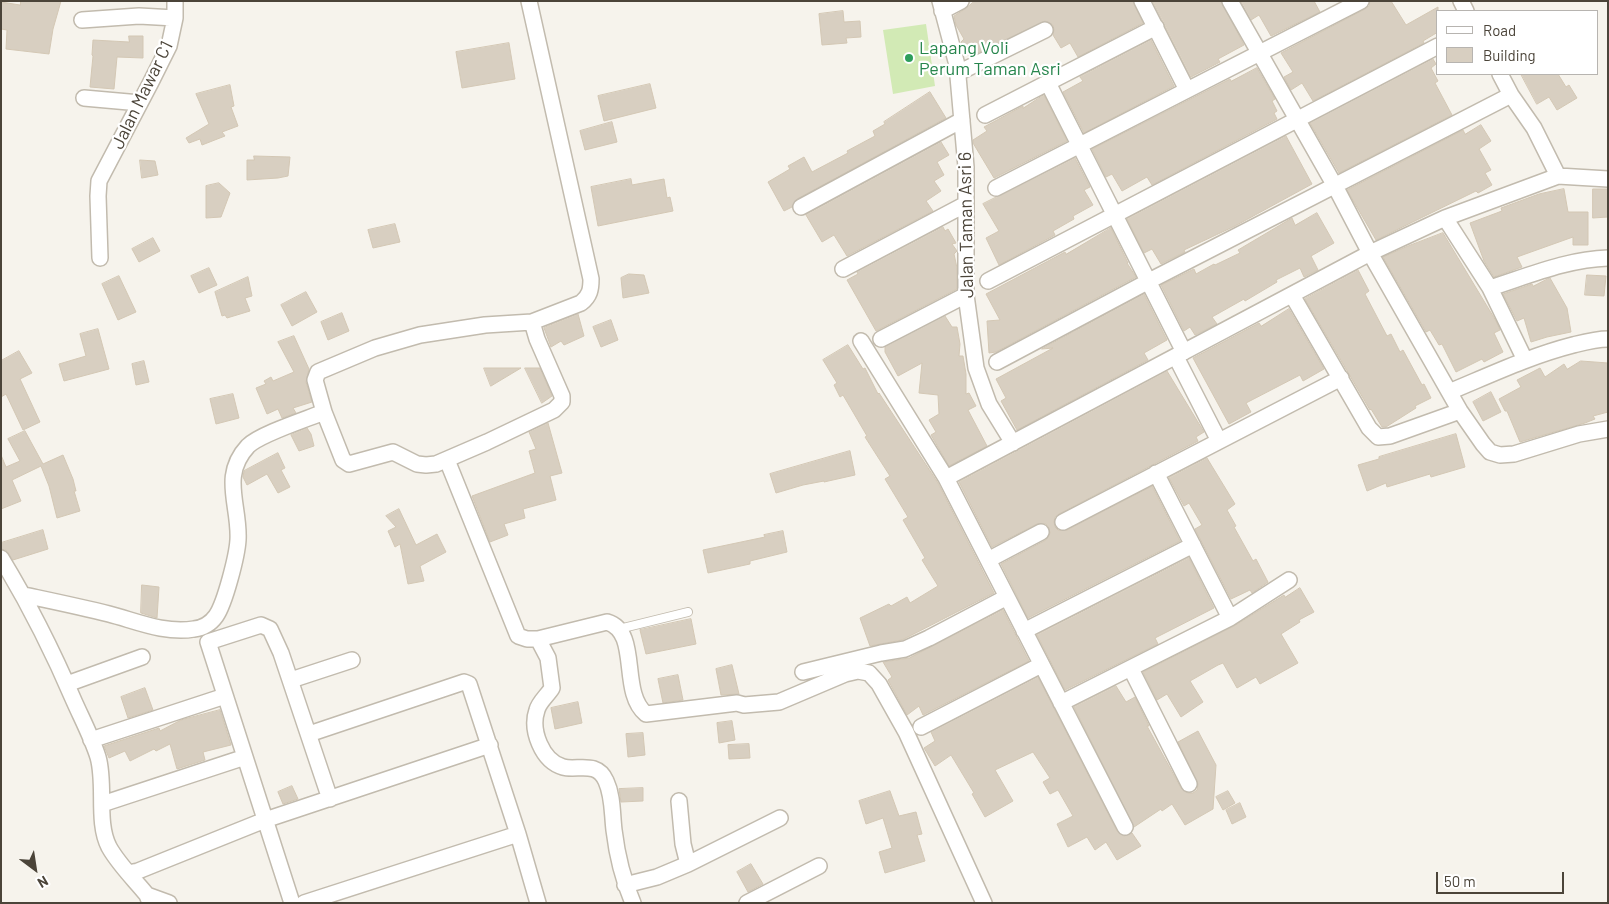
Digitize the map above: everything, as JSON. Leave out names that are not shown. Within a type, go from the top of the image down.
[{"type":"street","name":"Jalan Mawar C1","points":[[100,258],[99,181],[169,46],[175,18],[175,1]]},
{"type":"street","points":[[529,1],[590,272],[591,286],[587,298],[582,303],[532,322],[485,325],[420,334],[375,348],[321,370],[315,380],[324,412],[342,457],[349,464],[393,452],[416,464],[426,465],[447,460],[560,406],[562,396],[537,339],[532,322]]},
{"type":"street","points":[[941,6],[960,1]]},
{"type":"street","points":[[1142,1],[1187,90]]},
{"type":"street","points":[[1230,1],[1460,411],[1490,452],[1500,455],[1514,454],[1579,434],[1608,429]]},
{"type":"street","points":[[996,188],[1259,54],[1338,7],[1361,1]]},
{"type":"street","name":"Jalan Taman Asri 6","points":[[941,6],[958,73],[966,167],[966,295],[976,368],[989,404],[1013,443]]},
{"type":"street","points":[[82,20],[139,16],[175,18]]},
{"type":"street","points":[[985,115],[1156,27]]},
{"type":"street","points":[[958,73],[1046,30]]},
{"type":"street","points":[[988,281],[1436,47]]},
{"type":"street","points":[[1501,75],[1511,95],[1534,128],[1558,176]]},
{"type":"street","points":[[1048,83],[1149,281],[1219,441]]},
{"type":"street","points":[[996,362],[1511,95]]},
{"type":"street","points":[[84,98],[140,103]]},
{"type":"street","points":[[801,207],[962,120]]},
{"type":"street","points":[[946,478],[1370,253],[1445,218],[1558,176],[1608,179]]},
{"type":"street","points":[[843,269],[966,204]]},
{"type":"street","points":[[1445,218],[1490,288],[1524,360]]},
{"type":"street","points":[[1490,288],[1547,269],[1595,258],[1608,258]]},
{"type":"street","points":[[880,339],[966,295]]},
{"type":"street","points":[[1292,295],[1369,428],[1378,437],[1390,436],[1460,411]]},
{"type":"street","points":[[1450,392],[1524,360],[1562,348],[1599,339],[1608,339]]},
{"type":"street","points":[[861,341],[946,478],[1125,828]]},
{"type":"street","points":[[1063,522],[1341,378]]},
{"type":"street","points":[[24,595],[109,614],[150,626],[180,630],[204,627],[217,615],[236,555],[238,520],[232,491],[233,478],[241,455],[256,439],[324,412]]},
{"type":"street","points":[[447,460],[518,636],[527,639],[538,639],[607,622],[614,624],[624,636],[631,686],[640,709],[646,714],[737,704],[779,702],[844,674],[858,671],[869,673],[879,684],[906,732],[984,903]]},
{"type":"street","points":[[1156,473],[1230,618]]},
{"type":"street","points":[[988,560],[1041,532]]},
{"type":"street","points":[[1024,631],[1193,545]]},
{"type":"street","points":[[1,558],[24,595],[67,684],[91,740],[102,775],[104,834],[109,847],[149,899],[169,903]]},
{"type":"street","points":[[1061,703],[1230,618],[1289,580]]},
{"type":"street","points":[[803,672],[905,649],[1007,597]]},
{"type":"street","points":[[292,903],[208,642],[261,625],[270,629],[277,642],[291,680],[330,799]]},
{"type":"street","points":[[538,639],[548,658],[552,688],[536,710],[537,738],[553,763],[565,767],[591,768],[603,775],[612,800],[614,833],[625,885],[633,903]]},
{"type":"street","points":[[67,684],[142,657]]},
{"type":"street","points":[[291,680],[352,660]]},
{"type":"street","points":[[921,727],[1041,664]]},
{"type":"street","points":[[1131,669],[1190,784]]},
{"type":"street","points":[[310,734],[464,682],[470,684],[538,903]]},
{"type":"street","points":[[91,740],[225,696]]},
{"type":"street","points":[[128,873],[138,871],[265,820],[490,744]]},
{"type":"street","points":[[102,804],[245,757]]},
{"type":"street","points":[[678,800],[683,844],[688,864]]},
{"type":"street","points":[[625,885],[657,877],[688,864],[780,818]]},
{"type":"street","points":[[304,903],[518,834]]},
{"type":"street","points":[[747,903],[819,866]]},
{"type":"lane","points":[[619,629],[688,612]]},
{"type":"green space","name":"Lapang Voli Perum Taman Asri","points":[[926,24],[935,86],[893,94],[883,30]]},
{"type":"building","points":[[21,1],[61,1],[53,29],[49,54],[6,49],[7,30],[1,29],[1,2],[20,5]]},
{"type":"building","points":[[975,1],[1133,1],[1143,23],[1078,57],[1070,43],[1061,48],[1053,35],[1053,25],[1045,21],[969,57],[961,42],[964,39],[956,25],[954,16]]},
{"type":"building","points":[[1153,1],[1221,1],[1244,45],[1218,59],[1220,62],[1191,77]]},
{"type":"building","points":[[1241,1],[1314,1],[1320,12],[1271,36],[1259,15],[1251,20]]},
{"type":"building","points":[[1370,1],[1391,1],[1406,25],[1438,7],[1438,10],[1436,10],[1436,33],[1423,41],[1424,43],[1313,101],[1302,83],[1291,90],[1284,77],[1293,72],[1281,53],[1369,6]]},
{"type":"building","points":[[843,11],[844,22],[860,21],[861,37],[846,38],[847,43],[822,45],[819,14]]},
{"type":"building","points":[[129,36],[143,36],[143,58],[117,57],[114,89],[90,87],[93,40],[129,42]]},
{"type":"building","points":[[1151,40],[1174,86],[1084,133],[1063,92],[1083,81],[1080,77]]},
{"type":"building","points":[[509,43],[515,79],[462,88],[456,52]]},
{"type":"building","points":[[1433,59],[1436,64],[1431,68],[1438,81],[1435,83],[1452,115],[1339,173],[1310,123]]},
{"type":"building","points":[[1257,68],[1275,99],[1272,101],[1277,111],[1274,113],[1277,119],[1152,185],[1147,177],[1122,191],[1112,174],[1106,177],[1092,149],[1230,79],[1231,81]]},
{"type":"building","points":[[1522,75],[1559,75],[1566,87],[1569,85],[1577,98],[1557,110],[1549,97],[1537,104]]},
{"type":"building","points":[[650,84],[656,108],[604,121],[598,96]]},
{"type":"building","points":[[230,85],[234,106],[231,107],[238,126],[222,132],[225,136],[202,145],[200,139],[189,143],[186,138],[209,124],[196,94]]},
{"type":"building","points":[[930,92],[946,118],[797,199],[792,207],[784,211],[768,182],[790,169],[788,166],[804,157],[812,172],[848,153],[847,151],[875,136],[873,131],[885,124],[884,122]]},
{"type":"building","points":[[1044,95],[1067,141],[994,178],[973,140],[987,131],[984,127],[1023,106],[1023,108]]},
{"type":"building","points":[[612,122],[617,142],[585,150],[580,131]]},
{"type":"building","points":[[1481,125],[1491,141],[1479,149],[1491,170],[1485,173],[1492,185],[1376,240],[1347,190],[1463,130],[1465,134]]},
{"type":"building","points":[[1286,136],[1312,184],[1235,226],[1184,250],[1185,252],[1161,264],[1152,249],[1144,253],[1127,219]]},
{"type":"building","points":[[941,142],[949,155],[937,162],[944,175],[934,181],[941,191],[926,201],[933,211],[847,256],[834,235],[822,242],[806,215]]},
{"type":"building","points":[[254,156],[290,157],[288,176],[247,180],[247,160],[254,160]]},
{"type":"building","points":[[1075,158],[1090,187],[1084,190],[1093,205],[1073,216],[1074,219],[1053,231],[1055,235],[999,265],[986,238],[999,231],[983,204]]},
{"type":"building","points":[[140,160],[155,161],[158,175],[142,178]]},
{"type":"building","points":[[631,179],[632,185],[664,179],[667,198],[670,197],[673,211],[598,226],[591,187]]},
{"type":"building","points":[[219,183],[230,193],[221,217],[206,218],[206,186]]},
{"type":"building","points":[[1564,189],[1568,212],[1588,212],[1588,245],[1573,245],[1573,237],[1517,257],[1522,267],[1494,277],[1484,261],[1470,223],[1502,211],[1501,208],[1539,194]]},
{"type":"building","points":[[1593,189],[1608,189],[1608,217],[1593,218]]},
{"type":"building","points":[[1317,213],[1334,243],[1311,256],[1318,270],[1304,277],[1300,268],[1276,280],[1277,282],[1245,301],[1244,299],[1212,317],[1217,324],[1195,335],[1190,327],[1184,331],[1161,285],[1194,269],[1196,274],[1240,253],[1238,250],[1292,218],[1295,225]]},
{"type":"building","points":[[395,224],[400,242],[373,248],[368,230]]},
{"type":"building","points":[[943,227],[945,231],[948,229],[956,243],[952,244],[957,251],[954,254],[957,268],[957,289],[876,331],[847,280],[858,274],[857,272]]},
{"type":"building","points":[[1111,228],[1127,263],[1136,277],[996,352],[989,353],[987,321],[1000,320],[986,294],[1065,252],[1066,254]]},
{"type":"building","points":[[1443,233],[1496,321],[1500,330],[1494,333],[1503,352],[1484,362],[1482,359],[1456,372],[1442,344],[1439,345],[1430,330],[1426,332],[1383,257]]},
{"type":"building","points":[[153,238],[160,251],[139,262],[132,249]]},
{"type":"building","points":[[209,268],[217,285],[199,293],[191,276]]},
{"type":"building","points":[[1358,270],[1369,291],[1365,294],[1387,336],[1391,334],[1400,352],[1403,350],[1431,398],[1415,406],[1416,408],[1386,427],[1382,427],[1370,410],[1305,299]]},
{"type":"building","points":[[629,274],[644,275],[649,293],[623,298],[621,278]]},
{"type":"building","points":[[1587,275],[1606,276],[1604,296],[1585,295]]},
{"type":"building","points":[[119,276],[136,312],[118,320],[102,284]]},
{"type":"building","points":[[248,277],[252,296],[245,298],[250,311],[227,318],[225,315],[222,316],[215,292]]},
{"type":"building","points":[[1550,278],[1567,308],[1571,332],[1531,342],[1524,318],[1517,321],[1503,294],[1532,284],[1533,286]]},
{"type":"building","points":[[306,292],[317,312],[292,326],[281,305]]},
{"type":"building","points":[[1144,294],[1167,340],[1144,353],[1148,360],[1017,430],[1001,401],[1006,398],[996,379],[1053,348],[1042,349]]},
{"type":"building","points":[[1289,309],[1324,369],[1303,381],[1300,375],[1246,403],[1251,412],[1229,424],[1193,358],[1259,323],[1261,326]]},
{"type":"building","points":[[342,313],[349,331],[328,340],[321,322]]},
{"type":"building","points":[[578,314],[584,336],[564,345],[561,341],[551,347],[544,328]]},
{"type":"building","points":[[945,316],[952,327],[957,327],[960,344],[959,356],[963,356],[966,374],[966,394],[969,393],[976,406],[968,410],[987,446],[949,466],[931,435],[936,432],[929,420],[939,414],[938,395],[919,393],[922,363],[898,376],[885,352],[885,347]]},
{"type":"building","points":[[611,320],[618,340],[601,347],[593,327]]},
{"type":"building","points":[[98,329],[109,369],[64,381],[59,364],[86,356],[80,334]]},
{"type":"building","points":[[294,336],[309,369],[306,382],[312,402],[293,408],[296,413],[282,418],[278,409],[267,414],[256,388],[266,384],[264,381],[271,377],[273,381],[294,372],[278,342]]},
{"type":"building","points":[[848,345],[863,369],[865,368],[878,394],[938,483],[994,593],[902,640],[870,646],[860,618],[889,604],[891,606],[907,597],[910,603],[938,586],[922,560],[925,558],[903,520],[908,517],[885,479],[890,476],[865,437],[867,436],[843,395],[840,397],[834,385],[837,383],[823,360]]},
{"type":"building","points":[[19,351],[32,373],[20,379],[40,422],[23,430],[6,394],[1,397],[1,361]]},
{"type":"building","points":[[144,361],[149,382],[136,385],[132,364]]},
{"type":"building","points":[[1581,361],[1608,363],[1608,412],[1593,416],[1595,419],[1585,423],[1520,442],[1507,411],[1505,411],[1499,399],[1521,387],[1517,380],[1540,368],[1545,377],[1564,364],[1567,369]]},
{"type":"building","points":[[484,368],[521,368],[491,386]]},
{"type":"building","points":[[525,368],[540,368],[552,396],[542,403]]},
{"type":"building","points":[[1167,371],[1204,432],[1196,437],[1198,441],[1059,514],[1055,517],[1054,522],[1058,530],[1067,530],[1152,486],[1180,541],[1028,618],[1001,564],[1046,540],[1050,533],[1049,528],[1046,524],[1037,524],[992,547],[959,482]]},
{"type":"building","points":[[1491,392],[1501,412],[1483,421],[1473,402]]},
{"type":"building","points":[[233,394],[239,418],[216,424],[210,399]]},
{"type":"building","points":[[548,423],[562,473],[550,476],[556,500],[523,509],[525,518],[504,524],[508,535],[490,542],[472,496],[535,473],[529,451],[536,449],[529,432]]},
{"type":"building","points":[[307,428],[311,434],[314,446],[299,451],[291,435]]},
{"type":"building","points":[[25,431],[43,464],[63,455],[73,479],[76,491],[74,491],[80,511],[57,518],[49,486],[41,466],[12,480],[21,501],[1,509],[1,455],[6,467],[20,461],[8,439]]},
{"type":"building","points":[[1456,434],[1465,467],[1431,477],[1430,474],[1387,487],[1386,483],[1367,491],[1358,465]]},
{"type":"building","points":[[850,451],[855,475],[803,485],[776,493],[770,474]]},
{"type":"building","points":[[278,453],[285,468],[281,470],[290,487],[278,493],[267,474],[247,485],[243,477],[244,471]]},
{"type":"building","points":[[1207,458],[1235,504],[1227,510],[1236,526],[1234,527],[1253,561],[1256,559],[1268,582],[1252,593],[1250,590],[1231,599],[1195,529],[1202,525],[1189,503],[1184,506],[1169,478]]},
{"type":"building","points":[[399,509],[416,545],[437,534],[446,552],[420,566],[424,581],[408,584],[400,544],[395,547],[388,531],[396,527],[386,516]]},
{"type":"building","points":[[43,530],[48,549],[13,560],[6,550],[1,549],[1,543]]},
{"type":"building","points":[[783,531],[787,552],[750,561],[750,564],[708,573],[703,550],[765,537],[764,535]]},
{"type":"building","points":[[1189,558],[1214,608],[1155,638],[1158,644],[1065,690],[1037,635]]},
{"type":"building","points":[[142,585],[159,587],[157,618],[141,613]]},
{"type":"building","points":[[1300,588],[1314,612],[1299,620],[1300,622],[1281,634],[1298,663],[1260,684],[1256,677],[1237,688],[1223,663],[1218,665],[1190,681],[1203,702],[1181,717],[1167,694],[1157,700],[1143,672],[1234,626],[1284,595],[1285,597]]},
{"type":"building","points":[[1003,610],[1029,661],[923,715],[919,706],[907,715],[888,680],[892,677],[883,662],[909,658]]},
{"type":"building","points":[[691,619],[696,644],[646,654],[640,630]]},
{"type":"building","points":[[732,665],[739,694],[721,695],[716,669]]},
{"type":"building","points":[[678,675],[683,700],[663,703],[658,679]]},
{"type":"building","points":[[1038,677],[1117,831],[1124,836],[1132,833],[1141,846],[1117,860],[1106,842],[1095,850],[1087,837],[1068,847],[1057,824],[1073,816],[1058,790],[1050,794],[1043,782],[1050,778],[1033,752],[995,770],[1013,801],[985,817],[972,794],[974,793],[951,755],[935,766],[924,748],[935,741],[931,732]]},
{"type":"building","points":[[1116,686],[1126,702],[1135,697],[1149,726],[1147,726],[1181,788],[1188,793],[1193,793],[1197,790],[1198,784],[1178,742],[1198,731],[1216,765],[1213,809],[1185,825],[1172,804],[1134,827],[1074,707]]},
{"type":"building","points":[[145,688],[153,710],[128,718],[121,697]]},
{"type":"building","points":[[578,702],[582,723],[555,729],[551,708]]},
{"type":"building","points":[[220,710],[231,745],[203,752],[205,760],[177,769],[170,744],[156,751],[154,749],[130,761],[125,751],[109,758],[104,746],[159,728],[160,731],[181,720]]},
{"type":"building","points":[[732,721],[735,740],[719,743],[717,723]]},
{"type":"building","points":[[643,733],[645,755],[628,757],[626,734]]},
{"type":"building","points":[[749,744],[750,758],[729,759],[728,745]]},
{"type":"building","points":[[292,786],[298,799],[283,804],[278,792]]},
{"type":"building","points":[[643,788],[643,801],[621,802],[619,789]]},
{"type":"building","points":[[890,791],[899,816],[916,812],[922,834],[917,835],[925,861],[885,873],[879,852],[892,848],[883,818],[866,824],[859,801]]},
{"type":"building","points":[[1228,791],[1235,803],[1223,810],[1216,797]]},
{"type":"building","points":[[1240,803],[1246,817],[1232,824],[1226,810]]},
{"type":"building","points":[[751,864],[763,884],[748,892],[737,872]]},
{"type":"place","name":"Lapang Voli Perum Taman Asri","points":[[909,58]]}]
